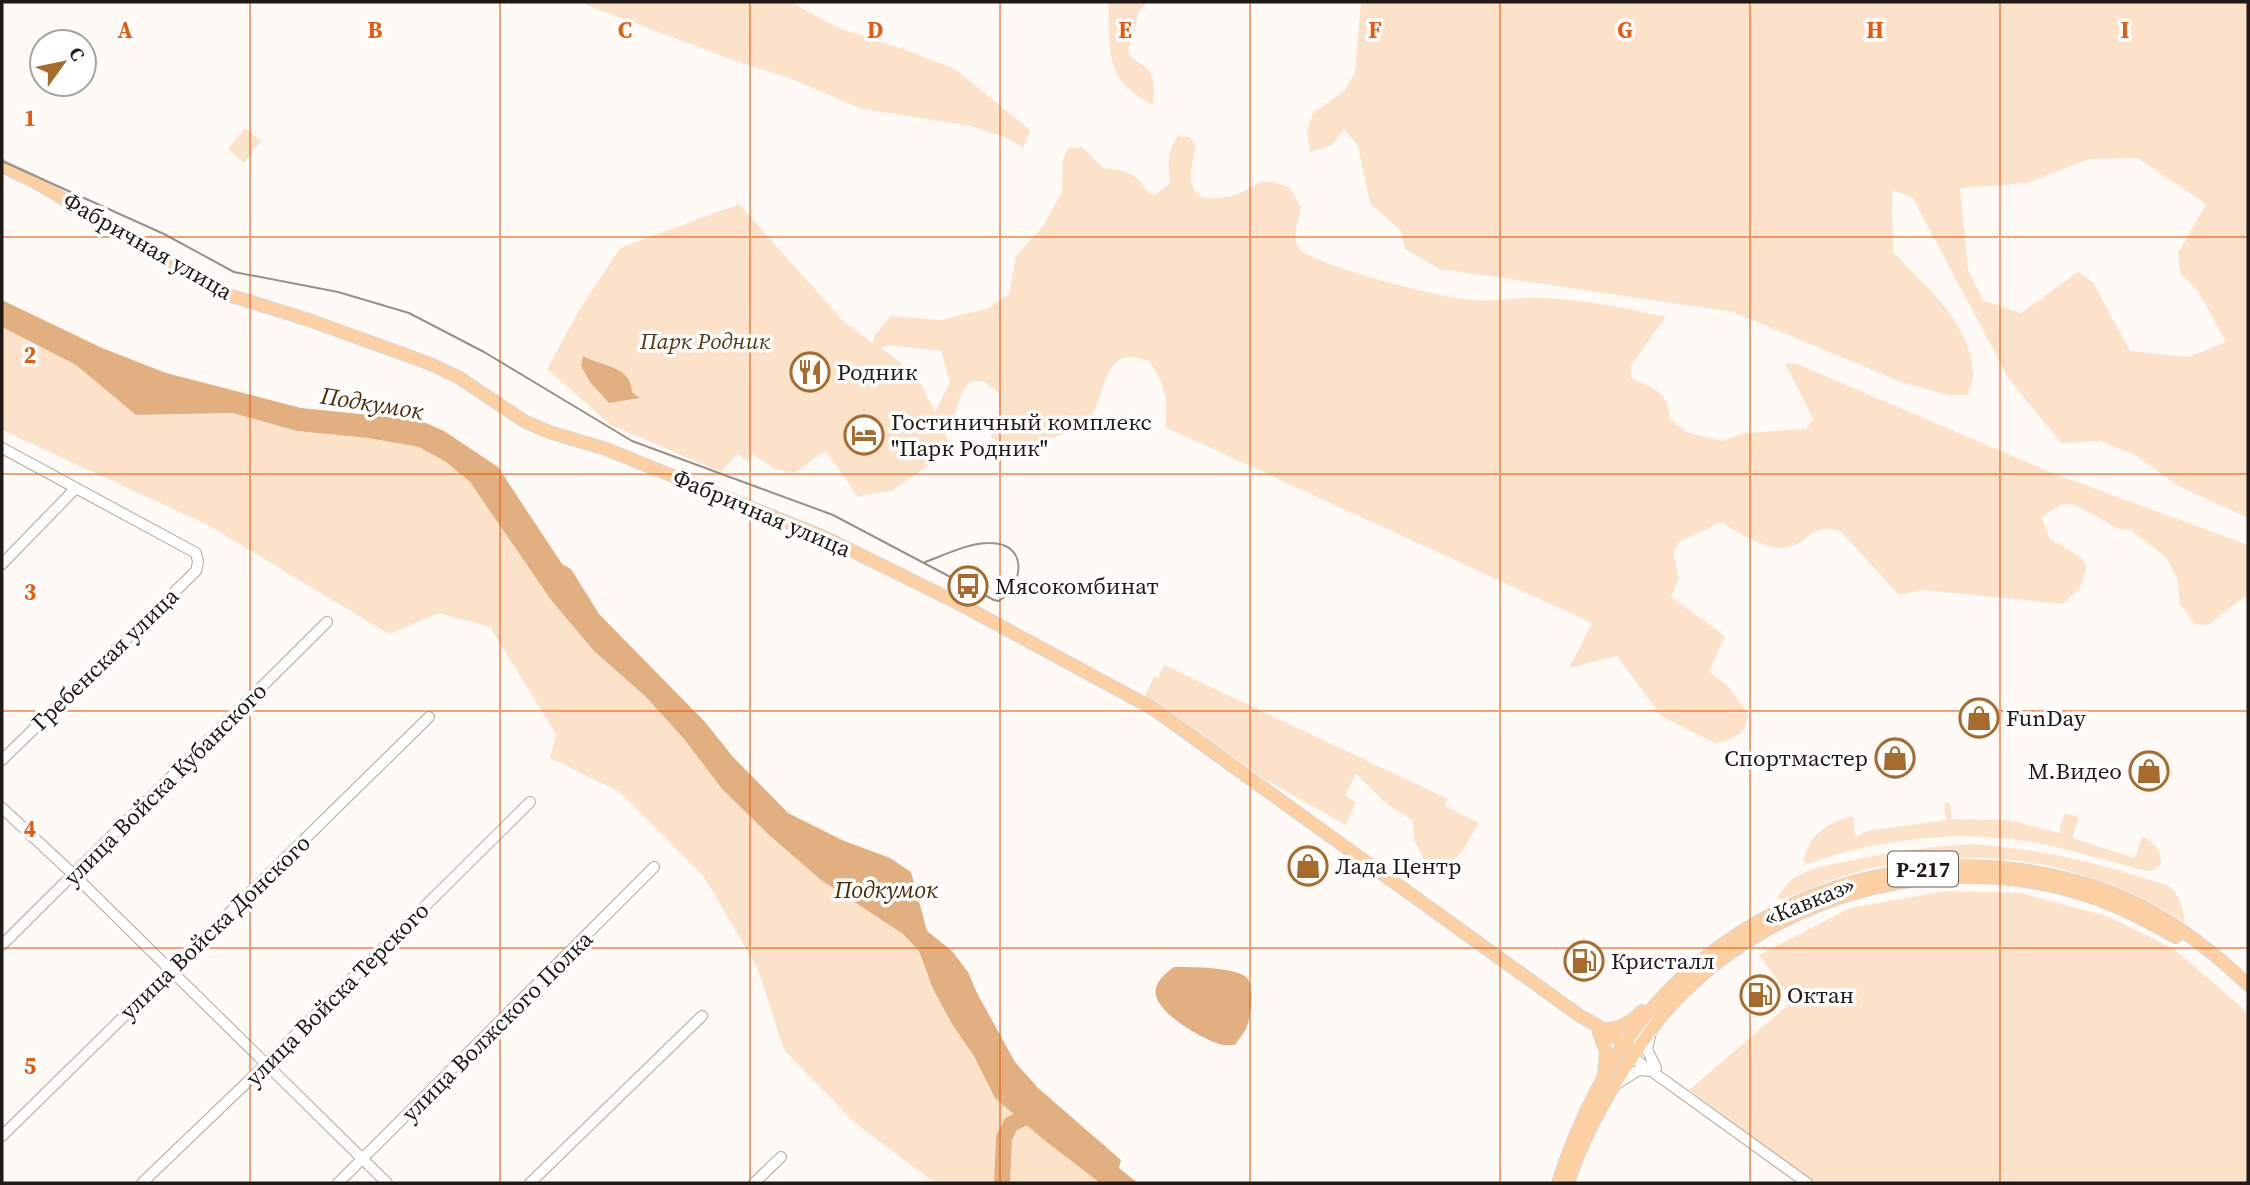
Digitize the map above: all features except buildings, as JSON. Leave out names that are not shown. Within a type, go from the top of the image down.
[{"type":"main road","name":"Фабричная улица","points":[[2,166],[35,182],[229,295],[309,320],[428,363],[458,377],[506,409],[549,432],[606,449],[824,537],[970,609],[1152,708],[1629,1051]]},
{"type":"main road","name":"«Кавказ»","points":[[1558,1183],[1582,1117],[1608,1083],[1669,989],[1730,937],[1787,905],[1849,882],[1884,874],[1954,867],[2021,870],[2086,884],[2147,910],[2214,955],[2248,985]]},
{"type":"main road","name":"«Кавказ»","points":[[1629,1051],[1710,969],[1759,936],[1799,914],[1853,892],[1887,884],[1956,877],[2021,880],[2083,894],[2113,905],[2178,938],[2220,969],[2248,997]]},
{"type":"main road","points":[[1608,1083],[1606,1052],[1601,1031],[1628,1024],[1694,959],[1719,941],[1730,937]]},
{"type":"main road","points":[[1570,1178],[1581,1133],[1598,1099],[1629,1051]]},
{"type":"main road","name":"«Кавказ»","points":[[1570,1178],[1608,1083]]},
{"type":"street","points":[[2,448],[75,489],[2,564]]},
{"type":"street","name":"Гребенская улица","points":[[2,760],[196,570],[196,553],[75,489]]},
{"type":"street","name":"улица Войска Кубанского","points":[[2,945],[327,622]]},
{"type":"street","name":"улица Войска Донского","points":[[2,1136],[429,717]]},
{"type":"street","name":"улица Войска Терского","points":[[142,1183],[530,802]]},
{"type":"street","points":[[2,808],[74,875],[387,1183]]},
{"type":"street","name":"улица Волжского Полка","points":[[338,1183],[654,867]]},
{"type":"street","points":[[530,1183],[702,1016]]},
{"type":"street","points":[[1652,1030],[1647,1049],[1654,1070]]},
{"type":"street","points":[[1629,1051],[1807,1183]]},
{"type":"street","points":[[1608,1083],[1639,1070],[1654,1070]]},
{"type":"street","points":[[754,1183],[782,1157]]},
{"type":"green space","points":[[579,2],[791,2],[836,27],[955,69],[1030,130],[1024,148],[1005,137],[971,126],[862,109],[789,78],[730,59]]},
{"type":"green space","points":[[1108,2],[1147,2],[1139,11],[1128,53],[1150,72],[1153,105],[1137,95],[1117,74],[1110,50]]},
{"type":"green space","points":[[1361,2],[2248,2],[2248,518],[2176,485],[2136,455],[2100,441],[2061,443],[2009,379],[1912,197],[1892,190],[1893,252],[1944,306],[1964,338],[1973,374],[1968,395],[1948,395],[1904,383],[1733,312],[1440,269],[1405,249],[1401,231],[1370,203],[1358,146],[1344,129],[1332,145],[1310,152],[1307,130],[1313,113],[1345,90],[1355,72]],"holes":[[[2137,158],[2206,204],[2178,253],[2180,273],[2198,291],[2226,342],[2188,357],[2130,351],[2093,282],[2078,272],[2021,313],[1983,300],[1968,270],[1960,188],[2027,183],[2089,159]]]},
{"type":"green space","points":[[245,128],[261,141],[244,163],[228,149]]},
{"type":"green space","name":"Парк Родник","points":[[1178,136],[1190,137],[1196,147],[1191,180],[1198,194],[1205,198],[1235,195],[1265,182],[1289,187],[1301,207],[1296,234],[1299,248],[1309,255],[1352,272],[1457,298],[1572,300],[1666,317],[1631,365],[1631,378],[1663,396],[1669,409],[1669,418],[1686,432],[1722,441],[1745,433],[1806,429],[1813,419],[1785,363],[1797,364],[2050,472],[2248,545],[2248,594],[2208,625],[2195,624],[2180,604],[2177,579],[2166,557],[2131,530],[2119,529],[2075,505],[2062,504],[2042,517],[2049,538],[2080,557],[2087,566],[2080,588],[2063,604],[1922,590],[1899,595],[1841,532],[1823,529],[1792,546],[1777,548],[1752,540],[1722,522],[1679,542],[1673,553],[1679,578],[1671,597],[1725,636],[1709,672],[1728,686],[1748,714],[1742,731],[1717,744],[1661,716],[1617,656],[1569,668],[1592,623],[1165,427],[1164,392],[1149,361],[1129,357],[1118,361],[1109,372],[1096,408],[1084,423],[1059,435],[1030,442],[991,438],[993,424],[999,420],[999,393],[983,381],[971,381],[959,400],[946,435],[949,442],[932,463],[893,490],[858,497],[826,451],[794,473],[775,469],[753,454],[748,461],[737,454],[721,472],[611,425],[547,369],[578,312],[620,248],[739,204],[843,321],[873,343],[874,336],[891,316],[941,320],[989,308],[1009,294],[1016,256],[1044,225],[1062,191],[1063,159],[1068,148],[1082,147],[1103,168],[1130,174],[1149,194],[1155,195],[1170,183],[1169,158],[1171,147]],"holes":[[[886,345],[941,351],[950,382],[935,412],[916,374],[881,348]]]},
{"type":"green space","points":[[2,327],[76,365],[136,415],[233,413],[297,431],[368,438],[419,447],[446,462],[470,482],[551,600],[594,651],[646,697],[684,739],[722,789],[821,880],[903,934],[919,951],[933,989],[952,1024],[1021,1118],[1044,1140],[1100,1183],[935,1183],[855,1123],[784,1050],[757,967],[704,877],[620,792],[550,758],[556,734],[490,627],[439,613],[389,634],[208,525],[2,430]]},
{"type":"green space","points":[[1164,665],[1448,799],[1445,806],[1479,823],[1454,859],[1439,864],[1427,864],[1414,840],[1413,821],[1387,804],[1356,774],[1345,796],[1356,802],[1346,825],[1264,779],[1145,696],[1154,676],[1158,678]]},
{"type":"green space","points":[[1944,803],[1950,803],[1952,819],[2009,820],[2059,833],[2064,813],[2079,817],[2072,838],[2135,858],[2142,837],[2156,847],[2161,864],[2153,871],[2145,871],[2086,854],[2025,841],[1971,837],[1915,839],[1860,849],[1807,864],[1803,860],[1816,835],[1835,822],[1853,816],[1855,837],[1867,831],[1946,820]]},
{"type":"green space","points":[[1974,844],[2079,860],[2164,885],[2177,895],[2185,923],[2142,899],[2078,874],[2054,867],[1999,859],[1941,859],[1886,866],[1851,874],[1780,900],[1778,897],[1794,878],[1818,868],[1895,852]]},
{"type":"green space","points":[[1946,891],[2021,893],[2109,917],[2174,949],[2238,1004],[2248,1014],[2248,1183],[1815,1183],[1689,1090],[1793,1001],[1759,955],[1850,908]]},
{"type":"water","name":"Подкумок","points":[[2,300],[102,348],[166,373],[301,408],[419,420],[444,431],[498,467],[562,564],[571,569],[599,614],[705,722],[733,757],[788,813],[842,840],[890,858],[911,872],[927,931],[952,951],[968,972],[1015,1062],[1038,1088],[1121,1160],[1119,1168],[1138,1183],[1100,1183],[995,1098],[974,1056],[933,989],[919,951],[903,934],[821,880],[722,789],[684,739],[646,697],[594,651],[551,600],[470,482],[446,462],[419,447],[368,438],[297,431],[233,413],[136,415],[76,365],[2,327]]},
{"type":"water","points":[[583,356],[621,372],[631,383],[632,392],[640,398],[609,403],[590,382],[581,366]]},
{"type":"water","points":[[1174,967],[1222,969],[1246,977],[1251,986],[1250,1015],[1246,1028],[1235,1045],[1221,1045],[1201,1036],[1178,1022],[1161,1005],[1156,996],[1157,985]]},
{"type":"waterway","points":[[1002,1183],[1004,1138],[1011,1124],[1039,1111]]},
{"type":"tram line","points":[[2,161],[164,234],[234,272],[338,292],[409,313],[484,352],[632,441],[833,515],[994,600],[999,601],[1008,594],[1018,575],[1016,556],[1011,549],[989,543],[973,545],[925,562]]},
{"type":"place","name":"Родник","points":[[810,372]]},
{"type":"place","name":"Гостиничный комплекс \"Парк Родник\"","points":[[864,435]]},
{"type":"place","name":"Мясокомбинат","points":[[968,586]]},
{"type":"place","name":"FunDay","points":[[1979,718]]},
{"type":"place","name":"Спортмастер","points":[[1895,758]]},
{"type":"place","name":"М.Видео","points":[[2149,771]]},
{"type":"place","name":"Лада Центр","points":[[1308,866]]},
{"type":"place","name":"Кристалл","points":[[1584,961]]},
{"type":"place","name":"Октан","points":[[1760,995]]}]
